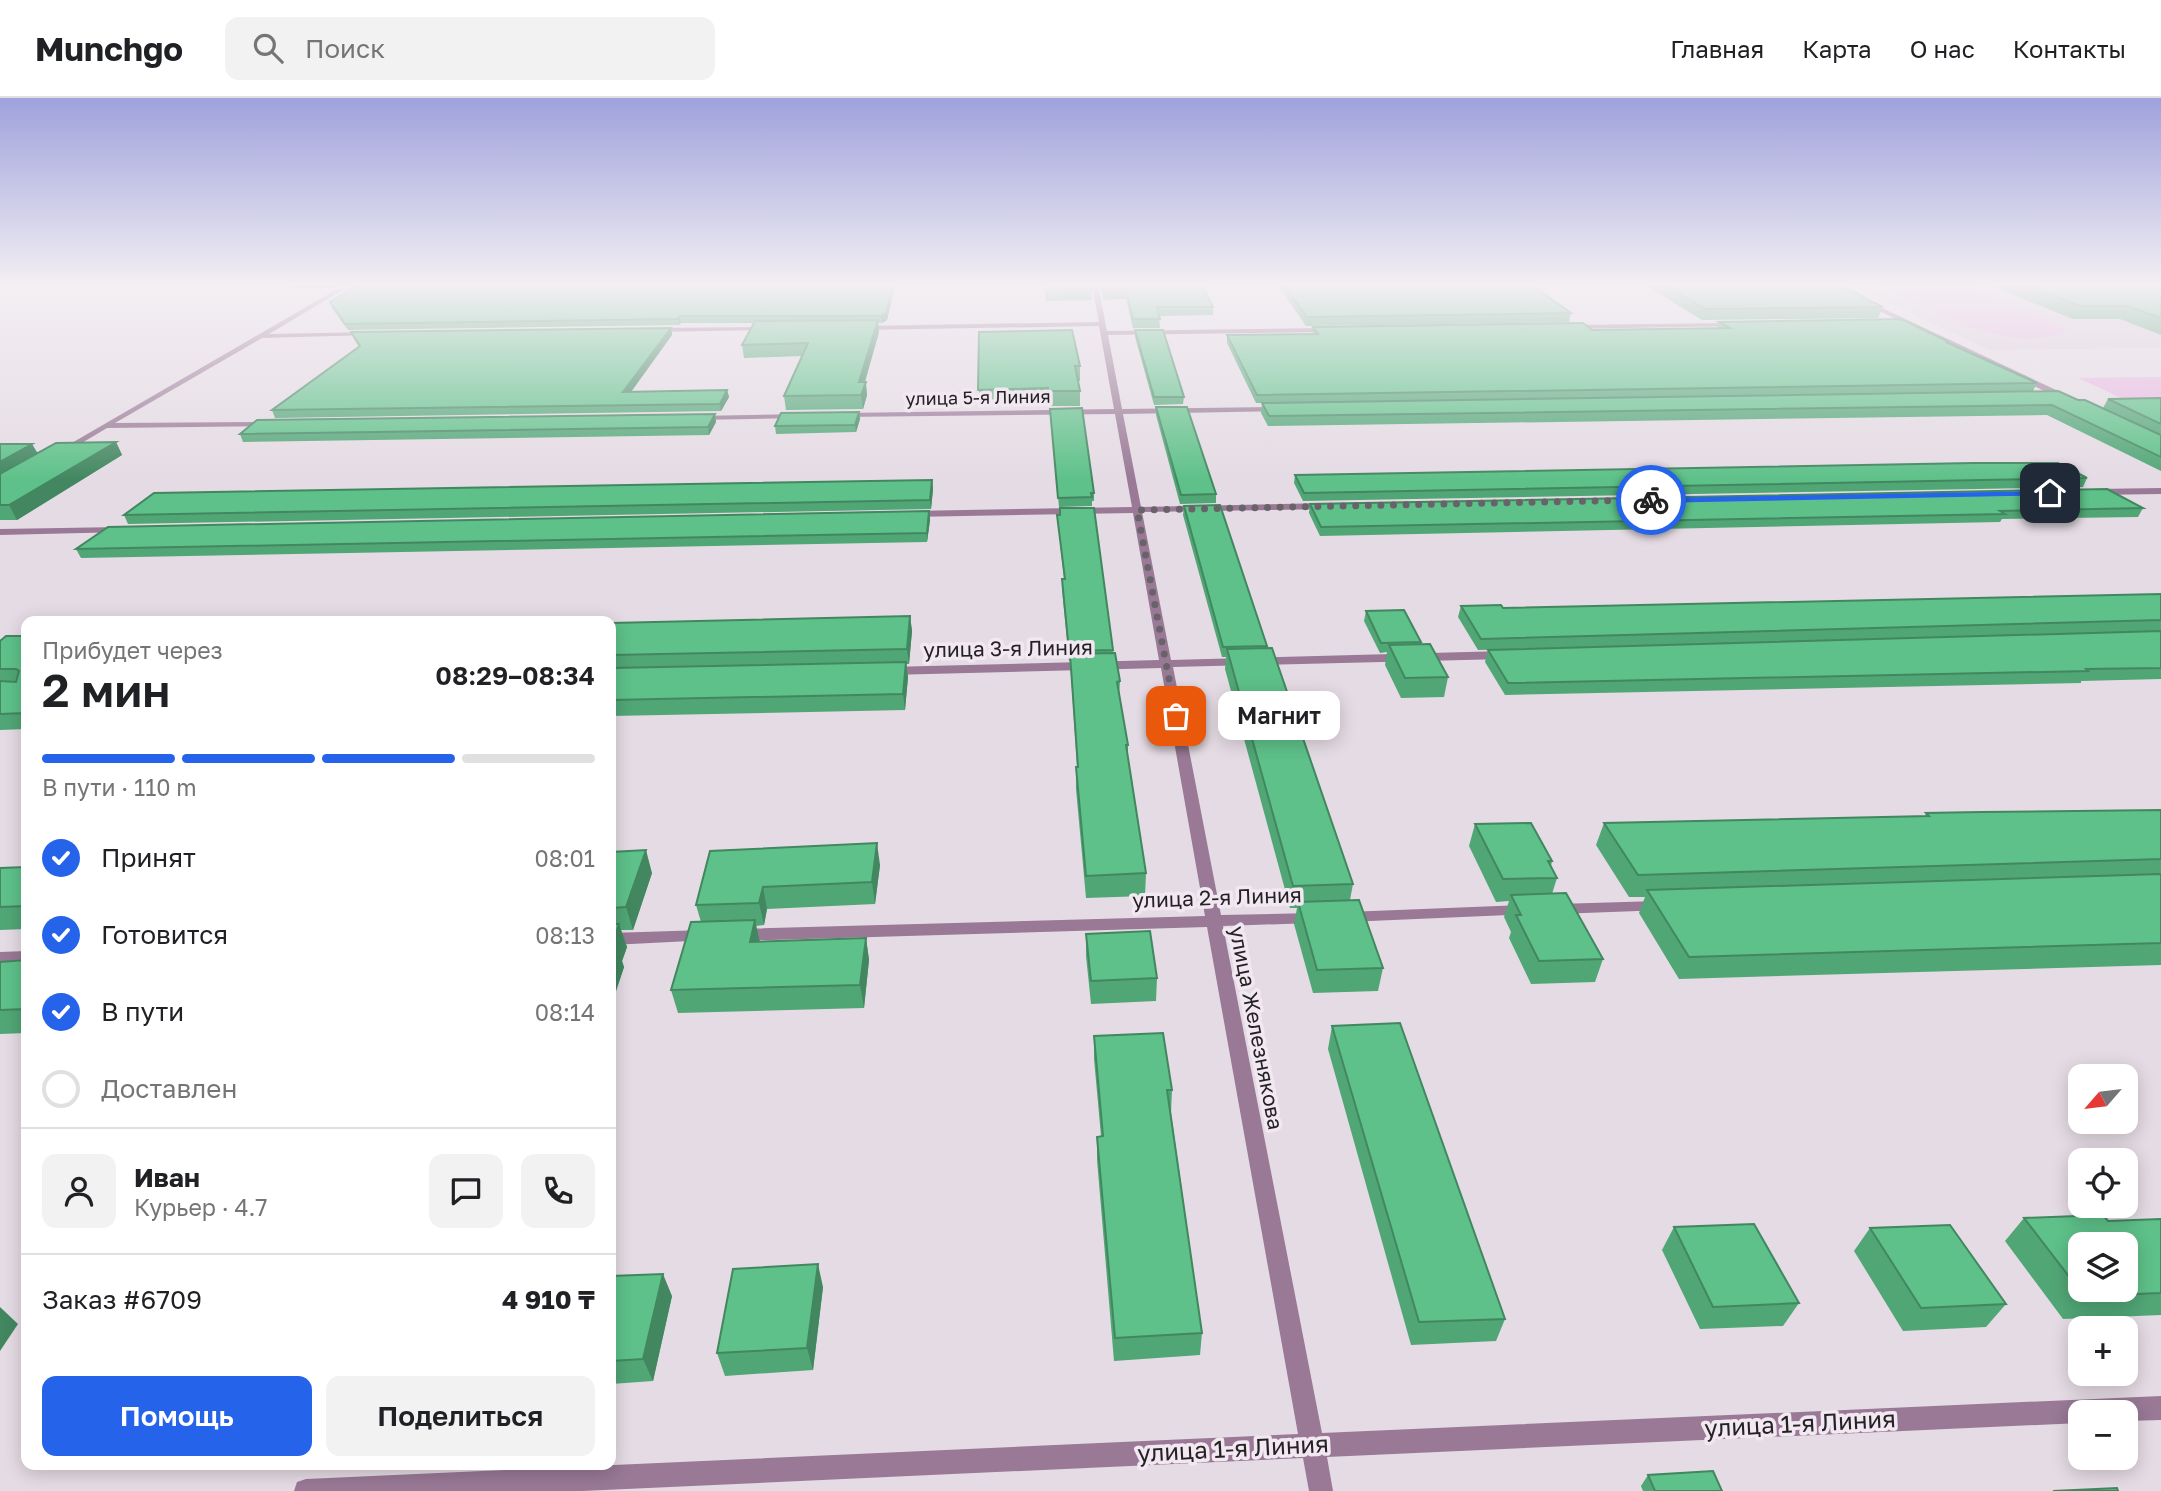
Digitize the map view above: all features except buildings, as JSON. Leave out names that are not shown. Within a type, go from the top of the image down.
[{"type":"street","points":[[59,453],[236,350]]},
{"type":"street","name":"улица Железнякова","points":[[1107,350],[1321,1491]]},
{"type":"street","points":[[1967,350],[2072,401]]},
{"type":"street","points":[[2033,396],[2060,396]]},
{"type":"street","name":"улица 5-я Линия","points":[[827,416],[1284,409]]},
{"type":"street","points":[[689,418],[813,416]]},
{"type":"street","points":[[106,426],[287,423]]},
{"type":"street","points":[[2078,493],[2161,491]]},
{"type":"street","points":[[901,514],[1344,506]]},
{"type":"street","points":[[0,532],[139,529]]},
{"type":"street","name":"улица 3-я Линия","points":[[874,671],[1511,655]]},
{"type":"street","name":"улица 2-я Линия","points":[[616,939],[1674,905]]},
{"type":"street","points":[[0,958],[21,957]]},
{"type":"street","name":"улица 1-я Линия","points":[[306,1491],[2161,1408]]},
{"type":"shaded area","points":[[2161,377],[2161,409],[2147,410],[2078,378]]},
{"type":"way so far","points":[[1176,716],[1137,510],[1651,500]]},
{"type":"place","name":"Магнит","points":[[1176,716]]},
{"type":"route","points":[[1651,500],[2050,493]]}]
